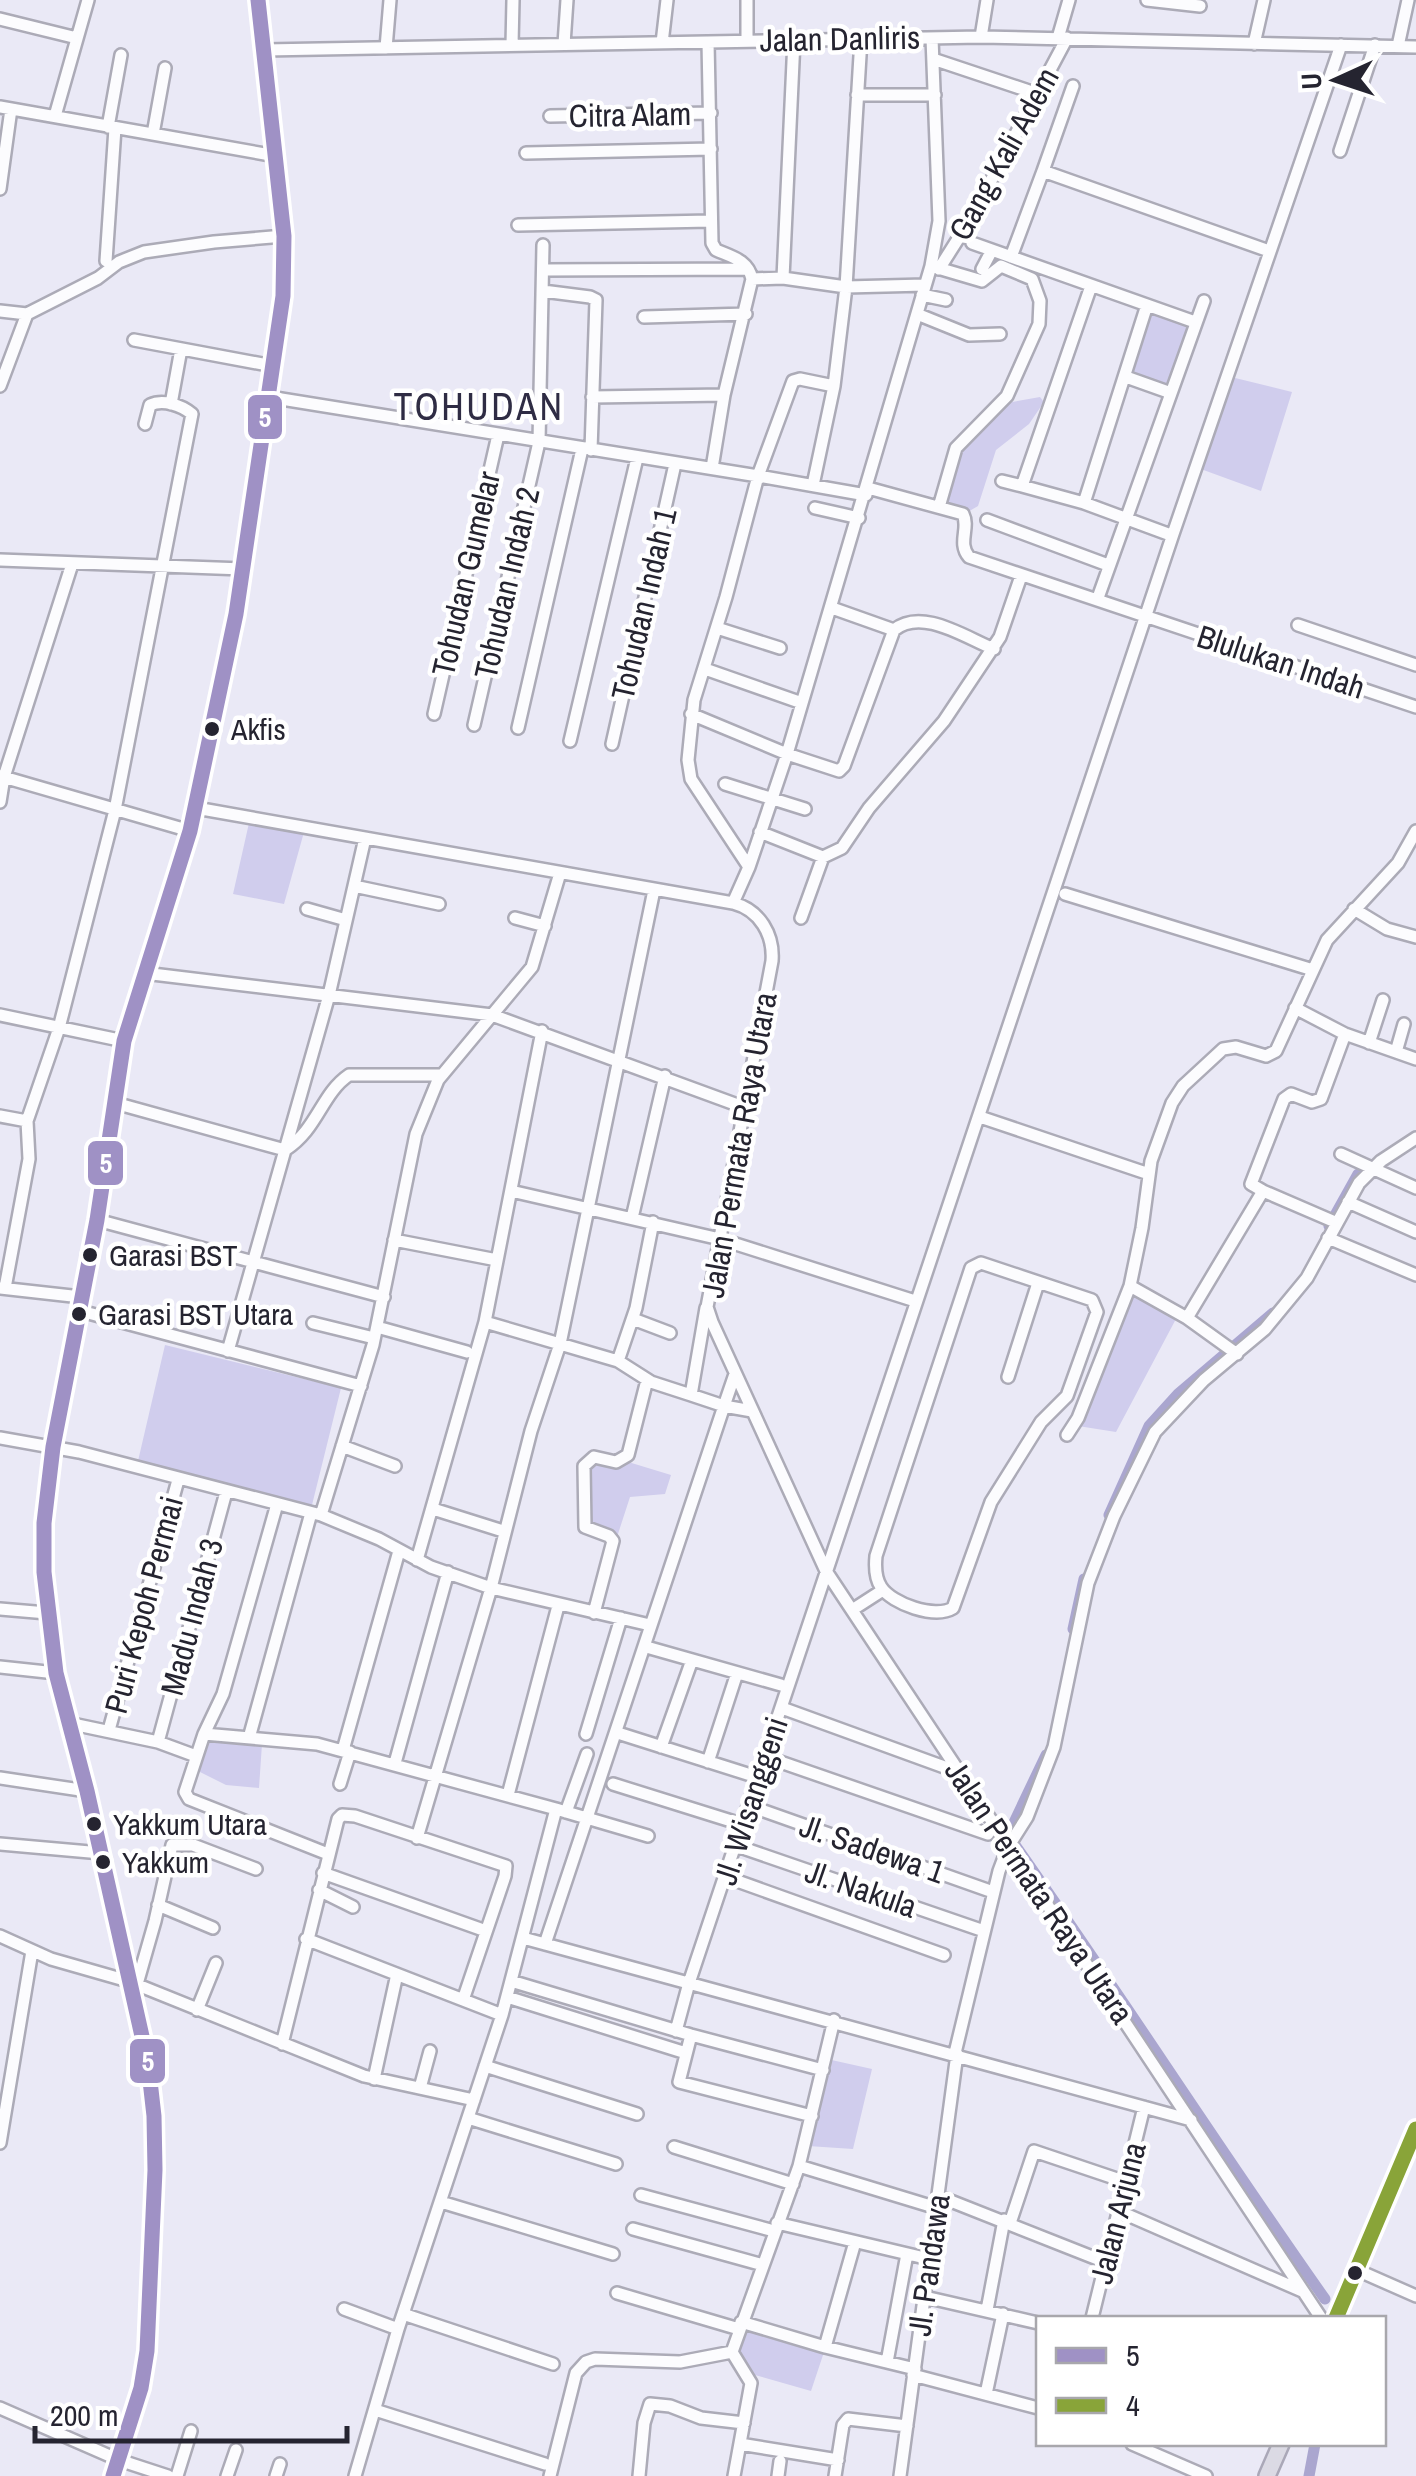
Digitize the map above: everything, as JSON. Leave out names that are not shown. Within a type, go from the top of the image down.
[{"type":"highway","points":[[1337,2316],[1416,2129]]},
{"type":"highway","points":[[1267,2476],[1280,2446]]},
{"type":"main road","points":[[113,2476],[142,2388],[146,2361],[154,2170],[151,2088],[132,1982],[56,1672],[48,1612],[44,1523],[53,1446],[96,1220],[124,1041],[196,808],[277,397],[273,366],[284,281],[284,236],[258,0]]},
{"type":"street","points":[[56,116],[88,0]]},
{"type":"street","points":[[386,48],[390,0]]},
{"type":"street","points":[[512,45],[513,0]]},
{"type":"street","points":[[564,44],[567,0]]},
{"type":"street","points":[[662,43],[667,0]]},
{"type":"street","points":[[747,0],[747,41]]},
{"type":"street","points":[[981,37],[987,0]]},
{"type":"street","name":"Gang Kali Adem","points":[[935,268],[970,220],[1038,94],[1063,38],[1069,0]]},
{"type":"street","points":[[1147,0],[1200,6]]},
{"type":"street","points":[[1254,44],[1264,0]]},
{"type":"street","points":[[1398,46],[1408,0]]},
{"type":"street","points":[[0,19],[77,38]]},
{"type":"street","name":"Jalan Danliris","points":[[265,50],[981,37],[1416,47]]},
{"type":"street","points":[[196,808],[733,903],[787,754],[924,290],[935,268],[939,221],[932,38]]},
{"type":"street","points":[[813,485],[834,386],[846,287],[862,39]]},
{"type":"street","points":[[784,278],[794,40]]},
{"type":"street","points":[[708,42],[710,221],[714,247],[734,256],[751,274]]},
{"type":"street","name":"Jl. Wisanggeni","points":[[676,2031],[829,1564],[1341,45]]},
{"type":"street","points":[[1340,150],[1375,46]]},
{"type":"street","points":[[106,261],[111,127],[120,55]]},
{"type":"street","points":[[934,59],[1038,94]]},
{"type":"street","points":[[153,134],[164,68]]},
{"type":"street","points":[[1011,257],[1073,86]]},
{"type":"street","points":[[857,94],[936,95]]},
{"type":"street","points":[[0,190],[6,108],[276,156]]},
{"type":"street","name":"Citra Alam","points":[[550,116],[711,114]]},
{"type":"street","points":[[526,153],[711,148]]},
{"type":"street","points":[[1043,170],[1269,251]]},
{"type":"street","points":[[518,225],[710,221]]},
{"type":"street","points":[[0,312],[27,314],[144,252],[284,236]]},
{"type":"street","points":[[972,243],[1195,322]]},
{"type":"street","name":"Tohudan Indah 2","points":[[474,725],[539,442],[543,245]]},
{"type":"street","points":[[982,269],[992,250]]},
{"type":"street","points":[[277,397],[940,507],[956,448],[1012,387],[1039,324],[1041,308],[1035,285],[1022,273],[1000,266],[982,280],[935,268]]},
{"type":"street","points":[[542,270],[751,274],[846,287],[924,290],[946,300]]},
{"type":"street","points":[[712,468],[751,274]]},
{"type":"street","points":[[1022,486],[1091,286]]},
{"type":"street","points":[[518,728],[586,449],[592,396],[596,300],[543,291]]},
{"type":"street","points":[[1100,595],[1204,300]]},
{"type":"street","points":[[1084,503],[1148,305]]},
{"type":"street","points":[[0,386],[27,314]]},
{"type":"street","points":[[644,317],[746,314]]},
{"type":"street","points":[[917,314],[976,337],[1000,334]]},
{"type":"street","points":[[134,340],[273,366]]},
{"type":"street","points":[[171,404],[181,348]]},
{"type":"street","points":[[1126,377],[1170,393]]},
{"type":"street","points":[[748,870],[691,778],[691,714],[758,476],[793,381],[834,386]]},
{"type":"street","points":[[592,396],[724,396]]},
{"type":"street","points":[[145,424],[153,403],[171,404],[190,412],[192,418],[115,810],[60,1028],[27,1120],[29,1159],[2,1288],[79,1304],[228,1351],[361,1386]]},
{"type":"street","name":"Tohudan Gumelar","points":[[434,714],[498,435]]},
{"type":"street","points":[[570,741],[637,458]]},
{"type":"street","name":"Tohudan Indah 1","points":[[612,744],[675,464]]},
{"type":"street","points":[[1002,480],[1084,503],[1168,534]]},
{"type":"street","name":"Blulukan Indah","points":[[940,507],[966,516],[963,545],[969,558],[1416,707]]},
{"type":"street","points":[[815,508],[859,518]]},
{"type":"street","points":[[986,520],[1108,565]]},
{"type":"street","points":[[0,560],[242,569]]},
{"type":"street","points":[[0,802],[2,776],[72,564]]},
{"type":"street","points":[[760,832],[822,858],[838,852],[869,808],[937,730],[994,649],[1021,576]]},
{"type":"street","points":[[832,608],[894,630]]},
{"type":"street","points":[[691,714],[833,771],[843,768],[894,630],[907,622],[923,621],[994,649]]},
{"type":"street","points":[[1298,625],[1416,665]]},
{"type":"street","points":[[717,628],[780,648]]},
{"type":"street","points":[[705,669],[802,703]]},
{"type":"street","points":[[2,776],[190,832]]},
{"type":"street","points":[[725,784],[805,808]]},
{"type":"street","points":[[1067,1435],[1078,1418],[1130,1286],[1149,1174],[1165,1118],[1184,1086],[1218,1052],[1228,1047],[1261,1056],[1273,1054],[1333,931],[1398,863],[1416,832]]},
{"type":"street","points":[[228,1351],[329,995],[365,838]]},
{"type":"street","points":[[801,918],[822,858]]},
{"type":"street","points":[[250,1738],[316,1514],[342,1446],[376,1333],[416,1134],[442,1076],[526,978],[560,873]]},
{"type":"street","points":[[354,886],[439,904]]},
{"type":"street","points":[[417,1838],[560,1344],[654,890]]},
{"type":"street","points":[[1065,894],[1312,970]]},
{"type":"street","name":"Jalan Permata Raya Utara","points":[[733,903],[747,907],[756,916],[773,944],[707,1306],[735,1374],[854,1609],[1320,2316]]},
{"type":"street","points":[[307,909],[346,920]]},
{"type":"street","points":[[1354,909],[1376,924],[1416,937]]},
{"type":"street","points":[[515,918],[545,926]]},
{"type":"street","points":[[144,973],[492,1015],[743,1106]]},
{"type":"street","points":[[1369,1043],[1383,1000]]},
{"type":"street","points":[[1295,1008],[1345,1034],[1416,1059]]},
{"type":"street","points":[[0,1015],[124,1041]]},
{"type":"street","points":[[1396,1052],[1404,1024]]},
{"type":"street","points":[[417,1560],[484,1322],[542,1031]]},
{"type":"street","points":[[1332,1221],[1251,1184],[1284,1099],[1291,1094],[1312,1102],[1322,1099],[1345,1034]]},
{"type":"street","points":[[285,1150],[310,1129],[348,1075],[442,1076]]},
{"type":"street","points":[[632,1218],[664,1076]]},
{"type":"street","points":[[115,1103],[285,1150]]},
{"type":"street","points":[[0,1116],[27,1120]]},
{"type":"street","points":[[980,1117],[1149,1174]]},
{"type":"street","points":[[1371,1169],[1416,1138]]},
{"type":"street","points":[[1341,1154],[1416,1188]]},
{"type":"street","name":"Jl. Pandawa","points":[[900,2476],[956,2054],[993,1892],[1054,1747],[1078,1648],[1085,1594],[1114,1516],[1160,1424],[1232,1349],[1265,1330],[1295,1295],[1328,1238],[1332,1221],[1371,1169]]},
{"type":"street","points":[[511,1191],[720,1239],[912,1300]]},
{"type":"street","points":[[1187,1318],[1263,1192]]},
{"type":"street","points":[[1348,1202],[1416,1232]]},
{"type":"street","points":[[96,1220],[384,1297]]},
{"type":"street","points":[[618,1361],[646,1270],[653,1222]]},
{"type":"street","points":[[1328,1238],[1416,1276]]},
{"type":"street","points":[[394,1240],[497,1260]]},
{"type":"street","points":[[984,1263],[1097,1305],[1098,1312],[1066,1396],[1041,1422],[991,1502],[951,1610],[932,1612],[895,1600],[883,1590],[876,1571],[878,1546],[971,1268],[984,1263]]},
{"type":"street","points":[[1008,1377],[1038,1283]]},
{"type":"street","points":[[1130,1286],[1232,1349]]},
{"type":"street","points":[[690,1395],[707,1306]]},
{"type":"street","points":[[633,1319],[670,1332]]},
{"type":"street","points":[[484,1322],[618,1361],[647,1380],[752,1412]]},
{"type":"street","points":[[313,1323],[466,1352]]},
{"type":"street","points":[[545,1944],[735,1374]]},
{"type":"street","points":[[594,1613],[613,1541],[585,1526],[584,1466],[594,1457],[616,1462],[628,1454],[647,1380]]},
{"type":"street","points":[[0,1438],[53,1446],[316,1514],[490,1588],[650,1625]]},
{"type":"street","points":[[342,1446],[394,1466]]},
{"type":"street","name":"Puri Kepoh Permai","points":[[110,1730],[178,1480]]},
{"type":"street","name":"Madu Indah 3","points":[[158,1742],[226,1492]]},
{"type":"street","points":[[278,1504],[228,1679],[185,1792],[189,1798],[328,1854]]},
{"type":"street","points":[[432,1510],[503,1532]]},
{"type":"street","points":[[340,1784],[399,1551]]},
{"type":"street","points":[[395,1763],[448,1572]]},
{"type":"street","points":[[854,1609],[883,1590]]},
{"type":"street","points":[[508,1795],[558,1606]]},
{"type":"street","points":[[0,1609],[48,1612]]},
{"type":"street","points":[[586,1734],[621,1618]]},
{"type":"street","points":[[650,1648],[781,1685]]},
{"type":"street","points":[[661,1747],[692,1660]]},
{"type":"street","points":[[0,1667],[56,1672]]},
{"type":"street","points":[[708,1762],[737,1673]]},
{"type":"street","points":[[782,1708],[948,1768]]},
{"type":"street","points":[[68,1723],[158,1742],[196,1756]]},
{"type":"street","points":[[204,1734],[317,1744],[648,1836]]},
{"type":"street","points":[[620,1734],[760,1778]]},
{"type":"street","points":[[355,2476],[403,2314],[502,2015],[562,1810],[588,1754]]},
{"type":"street","points":[[766,1757],[988,1834]]},
{"type":"street","points":[[1,1782],[88,1792]]},
{"type":"street","points":[[613,1784],[744,1825]]},
{"type":"street","name":"Jl. Sadewa 1","points":[[750,1806],[993,1892]]},
{"type":"street","points":[[282,2044],[323,1873],[342,1815],[506,1866],[463,2000]]},
{"type":"street","points":[[0,1844],[102,1854]]},
{"type":"street","points":[[132,1982],[158,1905],[172,1845],[194,1844],[256,1869]]},
{"type":"street","name":"Jl. Nakula","points":[[737,1846],[984,1931]]},
{"type":"street","points":[[323,1873],[486,1931]]},
{"type":"street","points":[[726,1876],[944,1955]]},
{"type":"street","points":[[319,1890],[353,1907]]},
{"type":"street","points":[[158,1905],[213,1928]]},
{"type":"street","points":[[0,1936],[132,1982],[374,2079],[474,2100]]},
{"type":"street","points":[[523,1938],[1191,2120]]},
{"type":"street","points":[[306,1939],[502,2015]]},
{"type":"street","points":[[0,2143],[32,1950]]},
{"type":"street","points":[[197,2010],[216,1964]]},
{"type":"street","points":[[374,2079],[396,1974]]},
{"type":"street","points":[[511,1981],[822,2070]]},
{"type":"street","points":[[547,2009],[552,1994]]},
{"type":"street","points":[[507,1997],[686,2053]]},
{"type":"street","points":[[584,2020],[589,2004]]},
{"type":"street","points":[[732,2352],[799,2166],[834,2020]]},
{"type":"street","points":[[691,2035],[679,2082],[812,2116]]},
{"type":"street","points":[[420,2088],[430,2051]]},
{"type":"street","points":[[486,2066],[637,2114]]},
{"type":"street","name":"Jalan Arjuna","points":[[1092,2316],[1144,2107]]},
{"type":"street","points":[[468,2118],[616,2164]]},
{"type":"street","points":[[674,2147],[793,2184]]},
{"type":"street","points":[[987,2310],[1007,2222],[1034,2150],[1126,2182]]},
{"type":"street","points":[[799,2166],[1007,2222],[1104,2262]]},
{"type":"street","points":[[642,2195],[929,2259]]},
{"type":"street","points":[[440,2202],[613,2254]]},
{"type":"street","points":[[1123,2212],[1306,2293]]},
{"type":"street","points":[[633,2228],[763,2265]]},
{"type":"street","points":[[826,2347],[855,2242]]},
{"type":"street","points":[[887,2362],[907,2254]]},
{"type":"street","points":[[1357,2270],[1416,2296]]},
{"type":"street","points":[[617,2293],[887,2362],[1036,2407]]},
{"type":"street","points":[[926,2297],[1036,2322]]},
{"type":"street","points":[[344,2309],[398,2330]]},
{"type":"street","points":[[403,2314],[553,2364]]},
{"type":"street","points":[[986,2394],[1003,2314]]},
{"type":"street","points":[[732,2352],[751,2379],[734,2476]]},
{"type":"street","points":[[375,2410],[548,2470],[576,2373],[586,2362],[680,2362],[732,2352]]},
{"type":"street","points":[[639,2476],[644,2423],[650,2404],[670,2406],[702,2418],[744,2422]]},
{"type":"street","points":[[0,2408],[119,2460],[168,2476]]},
{"type":"street","points":[[836,2476],[844,2424],[848,2420],[907,2426]]},
{"type":"street","points":[[177,2476],[190,2431]]},
{"type":"street","points":[[740,2444],[838,2460]]},
{"type":"street","points":[[1137,2446],[1206,2476]]},
{"type":"street","points":[[227,2476],[236,2450]]},
{"type":"street","points":[[778,2476],[780,2461]]},
{"type":"shaded area","points":[[1149,310],[1192,324],[1169,389],[1130,375]]},
{"type":"shaded area","points":[[1227,376],[1292,392],[1261,491],[1198,468]]},
{"type":"shaded area","points":[[1040,397],[1044,402],[1029,424],[996,450],[978,506],[966,513],[943,504],[958,453],[980,426],[1012,402]]},
{"type":"shaded area","points":[[249,823],[304,832],[284,904],[233,894]]},
{"type":"shaded area","points":[[1130,1293],[1177,1317],[1116,1432],[1078,1426]]},
{"type":"shaded area","points":[[165,1345],[341,1388],[311,1509],[138,1461]]},
{"type":"shaded area","points":[[625,1461],[671,1475],[665,1494],[630,1497],[617,1537],[588,1528],[589,1462]]},
{"type":"shaded area","points":[[205,1738],[262,1744],[259,1788],[226,1785],[196,1770]]},
{"type":"shaded area","points":[[827,2059],[872,2069],[853,2149],[808,2146]]},
{"type":"shaded area","points":[[744,2324],[825,2349],[811,2391],[755,2375],[736,2350]]},
{"type":"waterway","points":[[1329,1226],[1358,1174]]},
{"type":"waterway","points":[[1109,1515],[1149,1426],[1178,1394],[1273,1313]]},
{"type":"waterway","points":[[1073,1629],[1084,1579]]},
{"type":"waterway","points":[[1046,1755],[1008,1835],[1325,2299]]},
{"type":"waterway","points":[[1309,2476],[1315,2446]]},
{"type":"transit line","name":"5","points":[[113,2476],[141,2388],[147,2351],[154,2116],[148,2063],[87,1791],[56,1673],[44,1572],[44,1523],[53,1447],[97,1220],[124,1041],[190,831],[236,614],[283,296],[284,236],[258,0]]},
{"type":"transit line","name":"4","points":[[1337,2316],[1416,2129]]},
{"type":"place","name":"Akfis","points":[[212,729]]},
{"type":"place","name":"Garasi BST","points":[[90,1255]]},
{"type":"place","name":"Garasi BST Utara","points":[[79,1314]]},
{"type":"place","name":"Yakkum Utara","points":[[94,1824]]},
{"type":"place","name":"Yakkum","points":[[103,1862]]},
{"type":"district","name":"TOHUDAN","points":[[479,407]]}]
